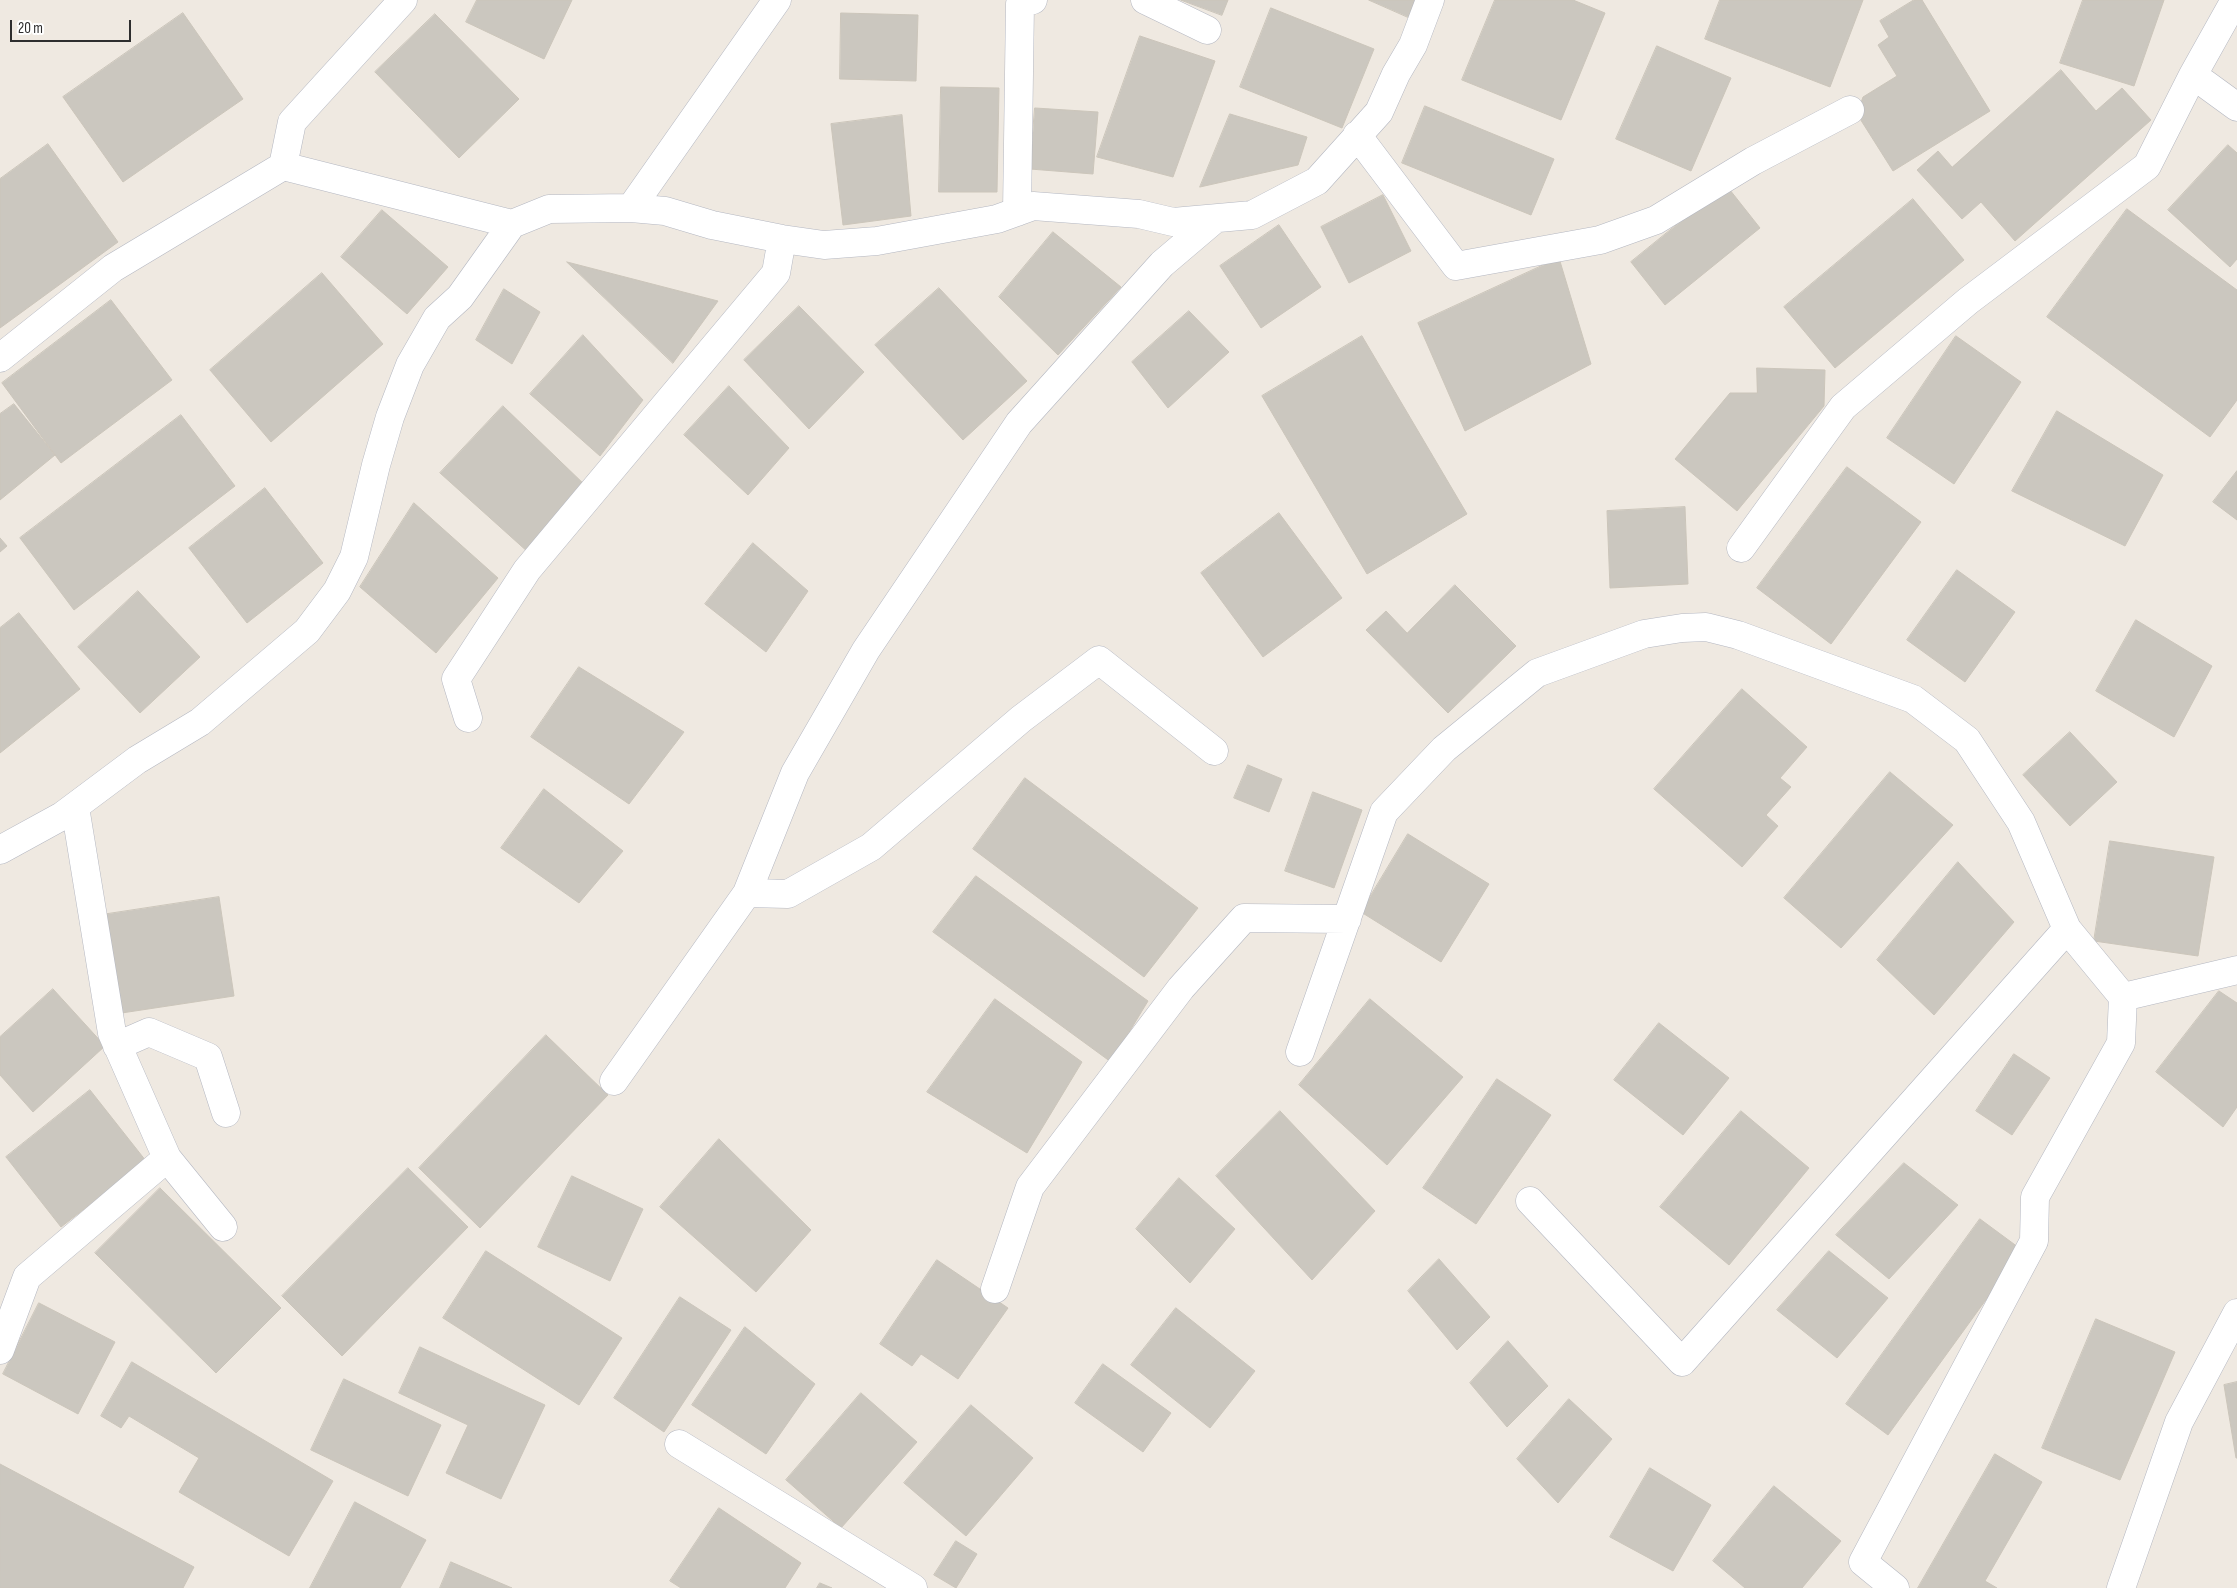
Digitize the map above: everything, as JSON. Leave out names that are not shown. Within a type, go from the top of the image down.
[{"type":"street","points":[[283,166],[292,122],[403,0]]},
{"type":"street","points":[[631,208],[777,0]]},
{"type":"street","points":[[1017,212],[1020,4],[1033,0]]},
{"type":"street","points":[[1145,0],[1207,30]]},
{"type":"street","points":[[0,850],[62,816],[138,760],[200,722],[307,631],[337,590],[354,557],[390,417],[410,365],[437,318],[460,297],[512,224],[549,209],[631,208],[665,211],[712,224],[782,239],[824,245],[877,241],[997,219],[1034,206],[1139,214],[1173,222],[1252,215],[1318,181],[1379,112],[1396,74],[1413,46],[1430,0]]},
{"type":"street","points":[[1741,548],[1843,407],[1968,301],[2147,166],[2193,74],[2235,0]]},
{"type":"street","points":[[2193,74],[2237,107]]},
{"type":"street","points":[[1357,135],[1456,266],[1600,240],[1656,220],[1753,160],[1850,110]]},
{"type":"street","points":[[0,358],[112,268],[283,166],[512,224]]},
{"type":"street","points":[[614,1081],[747,893],[795,773],[866,650],[1019,423],[1162,264],[1215,219]]},
{"type":"street","points":[[468,718],[456,679],[471,655],[527,570],[776,273],[782,239]]},
{"type":"street","points":[[1300,1052],[1384,812],[1444,750],[1537,673],[1644,634],[1682,628],[1706,627],[1738,634],[1913,699],[1967,740],[2021,822],[2067,930],[2123,997],[2121,1043],[2035,1197],[2034,1241],[1863,1562],[1895,1588]]},
{"type":"street","points":[[747,893],[788,894],[871,847],[1022,719],[1099,660],[1214,751]]},
{"type":"street","points":[[75,806],[112,1033],[167,1158],[223,1227]]},
{"type":"street","points":[[995,1288],[1030,1187],[1181,988],[1244,918],[1347,919]]},
{"type":"street","points":[[1530,1201],[1682,1362],[2067,930]]},
{"type":"street","points":[[2123,997],[2237,970]]},
{"type":"street","points":[[117,1046],[149,1032],[208,1057],[226,1113]]},
{"type":"street","points":[[0,1350],[27,1277],[167,1158]]},
{"type":"street","points":[[2120,1588],[2179,1422],[2237,1313]]},
{"type":"street","points":[[680,1444],[914,1588]]},
{"type":"building","points":[[477,0],[572,0],[544,59],[466,22]]},
{"type":"building","points":[[1181,0],[1228,0],[1222,15]]},
{"type":"building","points":[[1369,0],[1415,0],[1408,17]]},
{"type":"building","points":[[1495,0],[1573,0],[1605,13],[1561,120],[1462,80]]},
{"type":"building","points":[[1720,0],[1863,0],[1830,87],[1705,39]]},
{"type":"building","points":[[1914,0],[1922,0],[1990,111],[1893,171],[1857,114],[1863,97],[1897,76],[1878,45],[1889,37],[1880,21]]},
{"type":"building","points":[[2083,0],[2164,0],[2134,86],[2060,63]]},
{"type":"building","points":[[1271,8],[1374,49],[1342,128],[1240,87]]},
{"type":"building","points":[[183,13],[243,99],[123,182],[63,97]]},
{"type":"building","points":[[841,13],[918,15],[916,81],[840,79]]},
{"type":"building","points":[[435,14],[519,99],[459,158],[375,72]]},
{"type":"building","points":[[1140,36],[1215,61],[1173,177],[1097,157]]},
{"type":"building","points":[[1657,46],[1731,78],[1691,171],[1616,139]]},
{"type":"building","points":[[2061,70],[2096,111],[2122,88],[2151,120],[2015,241],[1981,202],[1962,219],[1917,170],[1938,151],[1952,167]]},
{"type":"building","points":[[941,87],[999,88],[997,192],[939,192]]},
{"type":"building","points":[[1425,106],[1554,159],[1531,215],[1402,163]]},
{"type":"building","points":[[1035,108],[1098,112],[1093,174],[1030,169]]},
{"type":"building","points":[[1230,114],[1307,137],[1298,165],[1200,187]]},
{"type":"building","points":[[902,115],[911,216],[843,225],[831,124]]},
{"type":"building","points":[[48,144],[118,242],[0,328],[0,179]]},
{"type":"building","points":[[2228,145],[2237,153],[2237,259],[2230,267],[2168,210]]},
{"type":"building","points":[[1726,185],[1760,228],[1665,305],[1631,262]]},
{"type":"building","points":[[1383,195],[1411,251],[1349,283],[1321,227]]},
{"type":"building","points":[[1913,199],[1964,260],[1835,368],[1784,307]]},
{"type":"building","points":[[2127,209],[2237,290],[2237,400],[2210,437],[2047,317]]},
{"type":"building","points":[[382,210],[448,267],[407,314],[341,257]]},
{"type":"building","points":[[1279,225],[1321,287],[1261,328],[1220,266]]},
{"type":"building","points":[[1053,232],[1121,287],[1058,355],[999,297]]},
{"type":"building","points":[[1559,258],[1591,364],[1465,431],[1418,323]]},
{"type":"building","points":[[567,262],[718,301],[673,363]]},
{"type":"building","points":[[322,273],[383,344],[271,442],[210,370]]},
{"type":"building","points":[[939,288],[1027,381],[963,440],[875,345]]},
{"type":"building","points":[[504,289],[540,312],[512,364],[476,340]]},
{"type":"building","points":[[111,300],[172,380],[61,463],[2,383]]},
{"type":"building","points":[[799,306],[864,372],[809,429],[744,360]]},
{"type":"building","points":[[1189,311],[1229,352],[1168,408],[1132,362]]},
{"type":"building","points":[[583,335],[643,400],[600,456],[530,394]]},
{"type":"building","points":[[1362,336],[1467,514],[1367,574],[1262,396]]},
{"type":"building","points":[[1956,336],[2021,382],[1954,484],[1887,438]]},
{"type":"building","points":[[1757,368],[1825,370],[1824,406],[1737,511],[1675,459],[1730,393],[1757,393]]},
{"type":"building","points":[[729,386],[789,448],[748,495],[684,435]]},
{"type":"building","points":[[14,404],[55,455],[0,500],[0,414]]},
{"type":"building","points":[[503,406],[588,488],[529,553],[440,473]]},
{"type":"building","points":[[2057,411],[2163,475],[2125,546],[2012,491]]},
{"type":"building","points":[[181,415],[235,486],[74,610],[20,538]]},
{"type":"building","points":[[1847,467],[1921,522],[1831,644],[1757,588]]},
{"type":"building","points":[[2237,471],[2237,520],[2213,502]]},
{"type":"building","points":[[265,488],[323,563],[247,623],[189,548]]},
{"type":"building","points":[[414,503],[498,578],[436,653],[360,587]]},
{"type":"building","points":[[1685,507],[1688,584],[1610,588],[1607,511]]},
{"type":"building","points":[[1279,513],[1342,598],[1263,657],[1201,573]]},
{"type":"building","points":[[0,538],[7,546],[0,552]]},
{"type":"building","points":[[753,543],[808,591],[766,652],[705,604]]},
{"type":"building","points":[[1957,570],[2015,612],[1965,682],[1907,640]]},
{"type":"building","points":[[1455,585],[1516,646],[1448,713],[1366,630],[1386,611],[1407,633]]},
{"type":"building","points":[[138,591],[200,657],[140,713],[78,647]]},
{"type":"building","points":[[19,613],[80,689],[0,753],[0,628]]},
{"type":"building","points":[[2136,620],[2212,666],[2174,737],[2096,691]]},
{"type":"building","points":[[579,667],[684,732],[629,804],[531,737]]},
{"type":"building","points":[[1742,689],[1807,747],[1780,778],[1791,787],[1766,815],[1778,826],[1742,867],[1654,789]]},
{"type":"building","points":[[2070,732],[2117,782],[2070,826],[2023,775]]},
{"type":"building","points":[[1248,765],[1282,779],[1269,812],[1234,798]]},
{"type":"building","points":[[1890,772],[1953,825],[1841,948],[1784,898]]},
{"type":"building","points":[[1025,778],[1198,908],[1144,977],[973,849]]},
{"type":"building","points":[[544,789],[623,851],[579,903],[501,848]]},
{"type":"building","points":[[1313,792],[1362,810],[1334,888],[1285,871]]},
{"type":"building","points":[[1408,834],[1489,884],[1441,962],[1361,912]]},
{"type":"building","points":[[2110,841],[2214,857],[2198,956],[2094,941]]},
{"type":"building","points":[[1958,862],[2014,922],[1934,1015],[1877,960]]},
{"type":"building","points":[[976,876],[1148,1001],[1111,1062],[933,932]]},
{"type":"building","points":[[219,897],[234,996],[115,1014],[101,915]]},
{"type":"building","points":[[53,989],[105,1046],[33,1112],[0,1075],[0,1037]]},
{"type":"building","points":[[2219,991],[2237,1003],[2237,1107],[2223,1127],[2156,1072]]},
{"type":"building","points":[[995,999],[1082,1062],[1027,1153],[927,1092]]},
{"type":"building","points":[[1370,999],[1463,1077],[1387,1165],[1299,1085]]},
{"type":"building","points":[[1659,1023],[1729,1078],[1683,1135],[1614,1080]]},
{"type":"building","points":[[546,1035],[608,1095],[480,1228],[419,1168]]},
{"type":"building","points":[[2014,1054],[2050,1078],[2012,1135],[1976,1111]]},
{"type":"building","points":[[1497,1079],[1551,1115],[1476,1224],[1423,1188]]},
{"type":"building","points":[[90,1090],[146,1161],[61,1227],[6,1157]]},
{"type":"building","points":[[1280,1111],[1375,1211],[1312,1280],[1216,1176]]},
{"type":"building","points":[[1741,1111],[1809,1168],[1729,1265],[1660,1207]]},
{"type":"building","points":[[719,1139],[811,1230],[756,1292],[660,1207]]},
{"type":"building","points":[[1904,1163],[1958,1205],[1889,1279],[1836,1235]]},
{"type":"building","points":[[408,1168],[468,1227],[342,1356],[282,1296]]},
{"type":"building","points":[[572,1176],[643,1209],[610,1281],[538,1247]]},
{"type":"building","points":[[1179,1178],[1235,1229],[1190,1283],[1136,1229]]},
{"type":"building","points":[[160,1188],[281,1308],[216,1373],[95,1253]]},
{"type":"building","points":[[1980,1219],[2022,1250],[1888,1435],[1846,1404]]},
{"type":"building","points":[[486,1251],[622,1338],[579,1405],[443,1318]]},
{"type":"building","points":[[1829,1251],[1888,1298],[1837,1358],[1777,1310]]},
{"type":"building","points":[[1439,1259],[1490,1317],[1457,1350],[1408,1291]]},
{"type":"building","points":[[937,1260],[1008,1308],[958,1379],[921,1354],[912,1366],[880,1344]]},
{"type":"building","points":[[680,1297],[731,1330],[664,1432],[614,1398]]},
{"type":"building","points":[[39,1303],[115,1342],[78,1414],[3,1374]]},
{"type":"building","points":[[1176,1308],[1255,1371],[1210,1428],[1131,1365]]},
{"type":"building","points":[[2096,1319],[2175,1352],[2120,1480],[2042,1448]]},
{"type":"building","points":[[745,1327],[815,1384],[766,1454],[692,1405]]},
{"type":"building","points":[[1508,1341],[1548,1386],[1507,1427],[1470,1383]]},
{"type":"building","points":[[420,1347],[545,1405],[501,1499],[446,1473],[468,1425],[399,1393]]},
{"type":"building","points":[[132,1362],[333,1481],[289,1556],[179,1492],[199,1458],[129,1416],[121,1428],[101,1416]]},
{"type":"building","points":[[1103,1364],[1171,1413],[1143,1452],[1075,1403]]},
{"type":"building","points":[[344,1379],[441,1425],[408,1496],[311,1450]]},
{"type":"building","points":[[2237,1382],[2237,1458],[2236,1458],[2224,1385]]},
{"type":"building","points":[[861,1393],[917,1442],[841,1528],[786,1480]]},
{"type":"building","points":[[1569,1399],[1612,1439],[1558,1503],[1517,1459]]},
{"type":"building","points":[[971,1405],[1033,1458],[966,1536],[904,1483]]},
{"type":"building","points":[[1995,1454],[2042,1482],[1985,1581],[1997,1588],[1918,1588]]},
{"type":"building","points":[[0,1464],[194,1567],[183,1588],[0,1588]]},
{"type":"building","points":[[1650,1468],[1711,1505],[1673,1571],[1610,1537]]},
{"type":"building","points":[[1774,1486],[1841,1541],[1802,1588],[1745,1588],[1713,1561]]},
{"type":"building","points":[[355,1502],[426,1540],[400,1588],[310,1588]]},
{"type":"building","points":[[719,1508],[801,1563],[785,1588],[681,1588],[670,1581]]},
{"type":"building","points":[[956,1541],[977,1554],[956,1588],[934,1575]]},
{"type":"building","points":[[451,1562],[512,1588],[440,1588]]},
{"type":"building","points":[[820,1583],[832,1588],[817,1588]]}]
